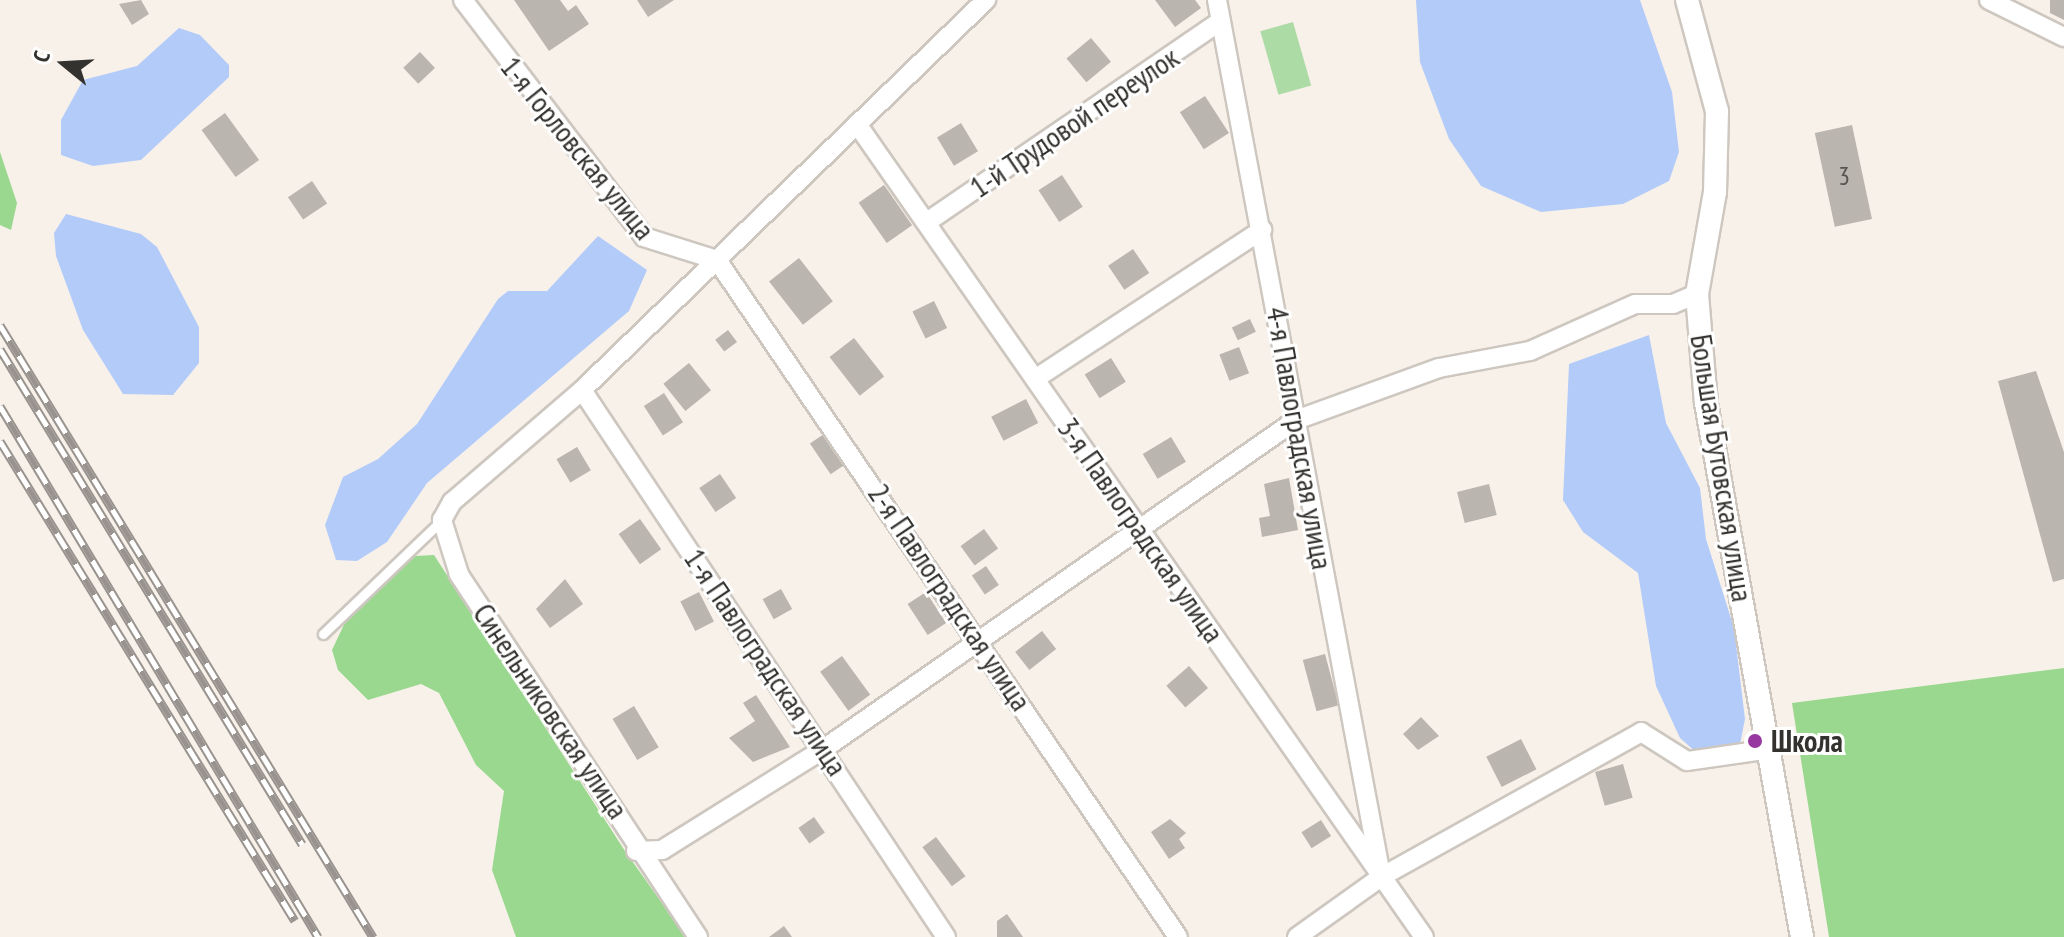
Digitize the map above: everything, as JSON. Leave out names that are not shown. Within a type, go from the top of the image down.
[{"type":"street","name":"1-я Горловская улица","points":[[463,0],[644,237],[717,260]]},
{"type":"street","points":[[442,520],[452,502],[582,390],[986,0]]},
{"type":"street","name":"4-я Павлоградская улица","points":[[1217,0],[1381,877]]},
{"type":"street","name":"Большая Бутовская улица","points":[[1687,0],[1717,111],[1715,192],[1697,294],[1706,403],[1802,937]]},
{"type":"street","points":[[1989,0],[2064,37]]},
{"type":"street","name":"1-й Трудовой переулок","points":[[927,222],[1221,21]]},
{"type":"street","name":"3-я Павлоградская улица","points":[[857,124],[1424,937]]},
{"type":"street","points":[[1035,379],[1262,230]]},
{"type":"street","name":"2-я Павлоградская улица","points":[[717,260],[982,643],[1178,937]]},
{"type":"street","points":[[636,851],[662,850],[825,748],[982,643],[1296,420],[1439,368],[1530,351],[1635,304],[1673,304],[1697,294]]},
{"type":"street","name":"1-я Павлоградская улица","points":[[582,390],[825,748],[946,937]]},
{"type":"street","name":"Синельниковская улица","points":[[442,520],[459,574],[627,823],[636,851],[698,937]]},
{"type":"street","points":[[1297,937],[1381,877],[1641,732],[1687,761],[1770,749]]},
{"type":"lane","points":[[323,634],[442,520]]},
{"type":"green space","points":[[1293,22],[1311,85],[1279,95],[1260,31]]},
{"type":"green space","points":[[0,152],[17,203],[11,230],[0,225]]},
{"type":"green space","points":[[434,555],[625,851],[686,937],[516,937],[492,870],[504,791],[476,765],[439,693],[421,684],[368,700],[338,670],[332,650],[349,614],[414,556]]},
{"type":"green space","points":[[2064,668],[2064,937],[1829,937],[1792,703]]},
{"type":"water","points":[[1416,0],[1640,0],[1672,92],[1679,152],[1669,181],[1623,204],[1541,212],[1481,186],[1449,139],[1420,62]]},
{"type":"water","points":[[179,28],[200,35],[229,65],[229,77],[141,160],[93,166],[61,155],[61,120],[83,80],[137,66]]},
{"type":"water","points":[[66,214],[141,234],[157,247],[199,327],[199,363],[173,395],[123,394],[83,330],[56,256],[54,233]]},
{"type":"water","points":[[598,236],[647,270],[629,311],[427,483],[387,542],[357,561],[336,560],[325,525],[343,477],[378,459],[417,424],[498,299],[508,291],[547,291]]},
{"type":"water","points":[[1649,335],[1666,423],[1700,488],[1706,539],[1734,628],[1745,719],[1740,744],[1729,750],[1698,754],[1680,738],[1656,686],[1638,573],[1583,532],[1563,500],[1569,364]]},
{"type":"building","points":[[141,0],[149,14],[132,25],[119,4]]},
{"type":"building","points":[[514,0],[560,0],[568,11],[576,5],[589,24],[549,51]]},
{"type":"building","points":[[637,0],[674,0],[648,17]]},
{"type":"building","points":[[1155,0],[1195,0],[1201,8],[1175,27]]},
{"type":"building","points":[[2050,0],[2064,0],[2064,20],[2050,13]]},
{"type":"building","points":[[1091,38],[1111,62],[1086,82],[1066,59]]},
{"type":"building","points":[[420,52],[435,68],[418,84],[403,68]]},
{"type":"building","points":[[1205,96],[1229,133],[1204,149],[1180,112]]},
{"type":"building","points":[[225,113],[259,160],[236,177],[202,130]]},
{"type":"building","points":[[961,123],[978,151],[954,166],[937,137]]},
{"type":"building","points":[[1852,125],[1872,219],[1835,227],[1815,133]]},
{"type":"building","points":[[1062,175],[1083,207],[1059,222],[1039,190]]},
{"type":"building","points":[[312,181],[327,203],[303,220],[288,197]]},
{"type":"building","points":[[884,185],[912,225],[887,243],[859,203]]},
{"type":"building","points":[[1133,249],[1149,273],[1124,290],[1108,266]]},
{"type":"building","points":[[799,258],[833,301],[803,325],[769,281]]},
{"type":"building","points":[[934,301],[947,328],[926,338],[912,312]]},
{"type":"building","points":[[1250,319],[1256,332],[1238,340],[1232,327]]},
{"type":"building","points":[[728,330],[737,342],[724,352],[715,340]]},
{"type":"building","points":[[854,338],[884,377],[860,396],[830,357]]},
{"type":"building","points":[[1239,347],[1249,373],[1229,381],[1219,355]]},
{"type":"building","points":[[1111,358],[1126,382],[1100,398],[1085,374]]},
{"type":"building","points":[[689,363],[711,390],[685,411],[663,384]]},
{"type":"building","points":[[2036,371],[2064,452],[2064,579],[2053,582],[1998,381]]},
{"type":"building","points":[[664,393],[683,422],[663,435],[644,406]]},
{"type":"building","points":[[1026,399],[1038,423],[1004,441],[991,417]]},
{"type":"building","points":[[824,434],[845,465],[831,474],[810,444]]},
{"type":"building","points":[[1171,437],[1186,462],[1158,479],[1143,454]]},
{"type":"building","points":[[577,447],[591,470],[570,483],[556,459]]},
{"type":"building","points":[[720,474],[736,498],[715,512],[699,488]]},
{"type":"building","points":[[1289,478],[1298,530],[1262,537],[1259,518],[1270,516],[1264,484]]},
{"type":"building","points":[[1489,484],[1497,515],[1465,523],[1457,492]]},
{"type":"building","points":[[640,519],[661,549],[640,564],[619,534]]},
{"type":"building","points":[[984,529],[998,548],[975,565],[961,546]]},
{"type":"building","points":[[986,566],[999,585],[985,595],[972,576]]},
{"type":"building","points":[[565,579],[583,604],[550,628],[536,609]]},
{"type":"building","points":[[781,589],[792,609],[774,619],[763,599]]},
{"type":"building","points":[[699,592],[714,621],[695,631],[680,602]]},
{"type":"building","points":[[926,592],[946,623],[928,635],[908,604]]},
{"type":"building","points":[[1042,631],[1056,649],[1029,670],[1015,652]]},
{"type":"building","points":[[1325,654],[1339,705],[1317,711],[1303,660]]},
{"type":"building","points":[[842,656],[870,695],[848,711],[820,672]]},
{"type":"building","points":[[1189,666],[1208,688],[1185,708],[1166,686]]},
{"type":"building","points":[[756,695],[790,747],[753,762],[729,738],[755,721],[743,703]]},
{"type":"building","points":[[634,706],[659,747],[637,760],[613,719]]},
{"type":"building","points":[[1421,717],[1439,736],[1418,750],[1403,734]]},
{"type":"building","points":[[1521,739],[1536,769],[1502,787],[1486,757]]},
{"type":"building","points":[[1623,764],[1633,798],[1605,806],[1595,772]]},
{"type":"building","points":[[814,817],[825,833],[809,843],[798,828]]},
{"type":"building","points":[[1170,819],[1186,833],[1179,839],[1185,848],[1169,859],[1151,832]]},
{"type":"building","points":[[1321,820],[1331,836],[1312,848],[1301,832]]},
{"type":"building","points":[[936,837],[965,876],[952,886],[922,847]]},
{"type":"building","points":[[1007,914],[1023,937],[997,937],[997,921]]},
{"type":"building","points":[[784,926],[792,937],[769,937]]},
{"type":"railway","points":[[0,325],[373,937]]},
{"type":"railway","points":[[0,349],[302,844]]},
{"type":"railway","points":[[0,406],[318,937]]},
{"type":"railway","points":[[0,441],[295,921]]},
{"type":"place","name":"Школа","points":[[1755,741]]}]
